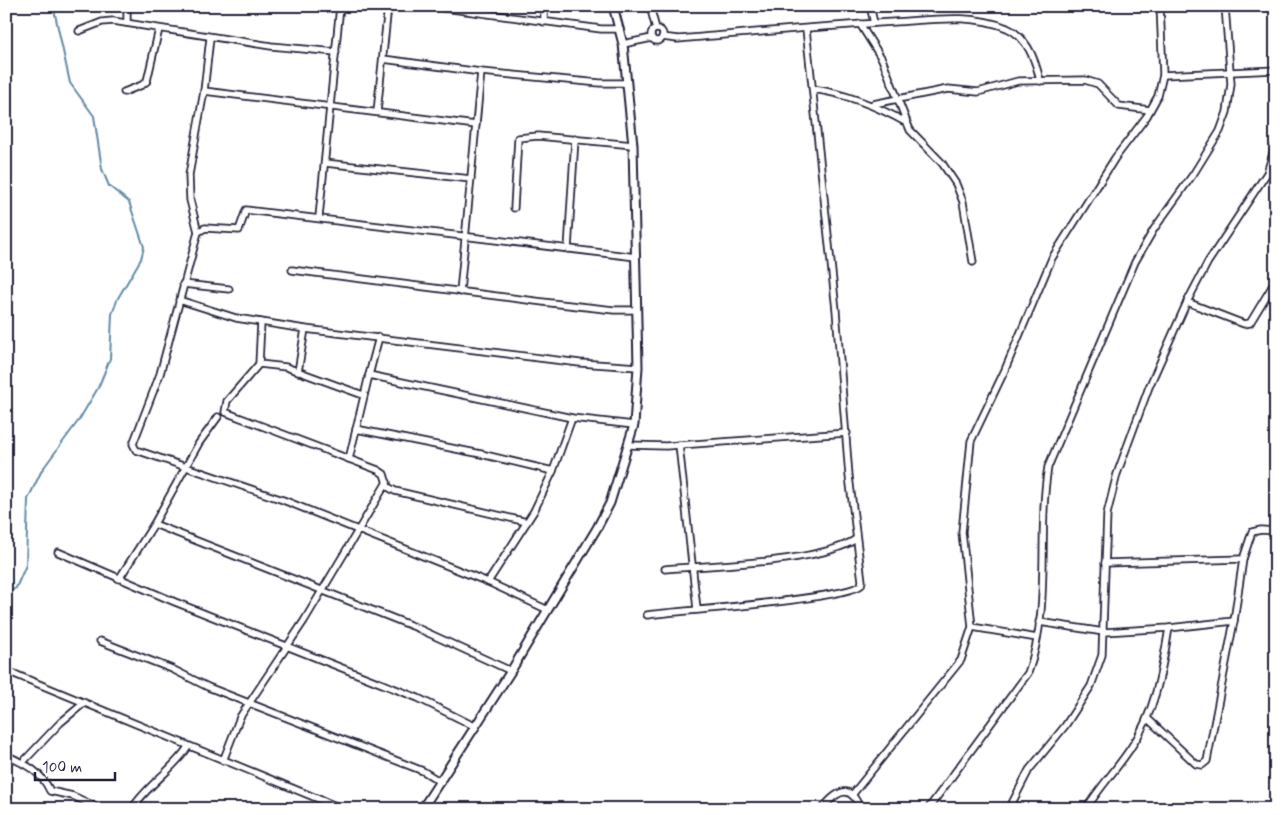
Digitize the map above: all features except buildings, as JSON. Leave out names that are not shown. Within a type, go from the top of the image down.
[{"type":"street","points":[[127,6],[127,22]]},
{"type":"street","points":[[320,217],[340,6]]},
{"type":"street","points":[[377,112],[388,6]]},
{"type":"street","points":[[429,6],[601,29],[620,29]]},
{"type":"street","points":[[544,6],[544,22]]},
{"type":"street","points":[[422,809],[511,671],[610,503],[634,425],[638,366],[633,145],[625,83],[623,44],[614,6]]},
{"type":"street","points":[[650,6],[656,29],[662,32],[662,37]]},
{"type":"street","points":[[870,6],[874,24]]},
{"type":"street","points":[[852,795],[961,660],[972,627],[962,532],[971,441],[1004,372],[1052,258],[1115,158],[1158,96],[1163,75],[1160,6]]},
{"type":"street","points":[[928,809],[1028,674],[1039,622],[1044,492],[1048,466],[1135,262],[1154,229],[1194,173],[1220,131],[1227,112],[1231,72],[1225,6]]},
{"type":"street","points":[[623,44],[652,38],[658,40],[662,37],[678,39],[860,24],[971,18],[1008,28],[1030,50],[1040,80]]},
{"type":"street","points":[[79,31],[102,22],[127,22],[210,38],[336,52]]},
{"type":"street","points":[[860,24],[882,59],[907,123],[917,140],[942,163],[956,184],[963,202],[973,262]]},
{"type":"street","points":[[124,92],[147,81],[159,29]]},
{"type":"street","points":[[652,38],[652,32],[656,29]]},
{"type":"street","points":[[647,614],[852,591],[861,586],[806,29]]},
{"type":"street","points":[[210,38],[204,92],[189,175],[190,200],[198,232],[178,300],[160,374],[133,444],[136,450],[186,469],[267,494],[488,582],[548,610]]},
{"type":"street","points":[[383,59],[481,72],[600,83],[625,83]]},
{"type":"street","points":[[1163,75],[1276,70]]},
{"type":"street","points":[[460,292],[481,72]]},
{"type":"street","points":[[873,104],[948,89],[978,92],[1007,83],[1040,80],[1092,81],[1119,106],[1150,110]]},
{"type":"street","points":[[813,89],[873,104],[907,123]]},
{"type":"street","points":[[204,92],[476,125]]},
{"type":"street","points":[[514,208],[518,138],[538,136],[576,138],[633,145]]},
{"type":"street","points":[[568,249],[576,138]]},
{"type":"street","points":[[1009,809],[1029,770],[1065,726],[1091,686],[1102,655],[1107,514],[1117,474],[1149,387],[1187,302],[1208,262],[1267,173],[1276,143]]},
{"type":"street","points":[[325,163],[472,179]]},
{"type":"street","points":[[198,232],[202,228],[239,230],[244,212],[251,209],[636,257]]},
{"type":"street","points":[[292,270],[614,310],[637,310]]},
{"type":"street","points":[[1187,302],[1244,324],[1250,322],[1276,280]]},
{"type":"street","points":[[183,284],[229,289]]},
{"type":"street","points":[[178,300],[236,318],[305,329],[580,362],[638,366]]},
{"type":"street","points":[[261,322],[260,364],[227,401],[225,412],[384,474],[388,487],[395,491],[527,522]]},
{"type":"street","points":[[6,329],[6,344]]},
{"type":"street","points":[[298,372],[305,329]]},
{"type":"street","points":[[349,459],[363,395],[380,337]]},
{"type":"street","points":[[260,364],[286,367],[363,395]]},
{"type":"street","points":[[369,375],[572,418],[634,425]]},
{"type":"street","points":[[120,579],[186,469],[199,443],[218,416]]},
{"type":"street","points":[[488,582],[527,522],[553,472],[572,418]]},
{"type":"street","points":[[356,429],[481,454],[553,472]]},
{"type":"street","points":[[628,446],[679,445],[847,433]]},
{"type":"street","points":[[679,445],[697,609]]},
{"type":"street","points":[[223,761],[240,717],[251,704],[289,646],[387,482]]},
{"type":"street","points":[[154,524],[415,627],[511,671]]},
{"type":"street","points":[[1148,719],[1196,764],[1202,765],[1207,761],[1234,621],[1243,559],[1252,532],[1261,530],[1276,531]]},
{"type":"street","points":[[665,569],[822,553],[843,547],[856,539]]},
{"type":"street","points":[[58,552],[120,579],[418,698],[476,727]]},
{"type":"street","points":[[1105,563],[1243,559]]},
{"type":"street","points":[[1039,622],[1104,632],[1234,621]]},
{"type":"street","points":[[972,627],[1037,638]]},
{"type":"street","points":[[1086,809],[1131,748],[1148,719],[1164,660],[1169,628]]},
{"type":"street","points":[[100,641],[172,669],[208,687],[423,771],[441,782]]},
{"type":"street","points":[[12,674],[344,809]]},
{"type":"street","points":[[23,762],[60,723],[84,703]]},
{"type":"street","points":[[132,809],[139,799],[182,756],[188,747]]},
{"type":"street","points":[[6,755],[23,762],[44,777],[50,791],[73,796],[101,809]]},
{"type":"street","points":[[822,809],[833,797],[840,794],[852,795],[862,809]]},
{"type":"waterway","points":[[6,594],[16,588],[26,565],[28,499],[42,470],[79,420],[98,388],[110,359],[112,314],[118,298],[141,259],[144,247],[129,202],[109,186],[102,169],[94,116],[70,83],[55,14],[55,6]]}]
